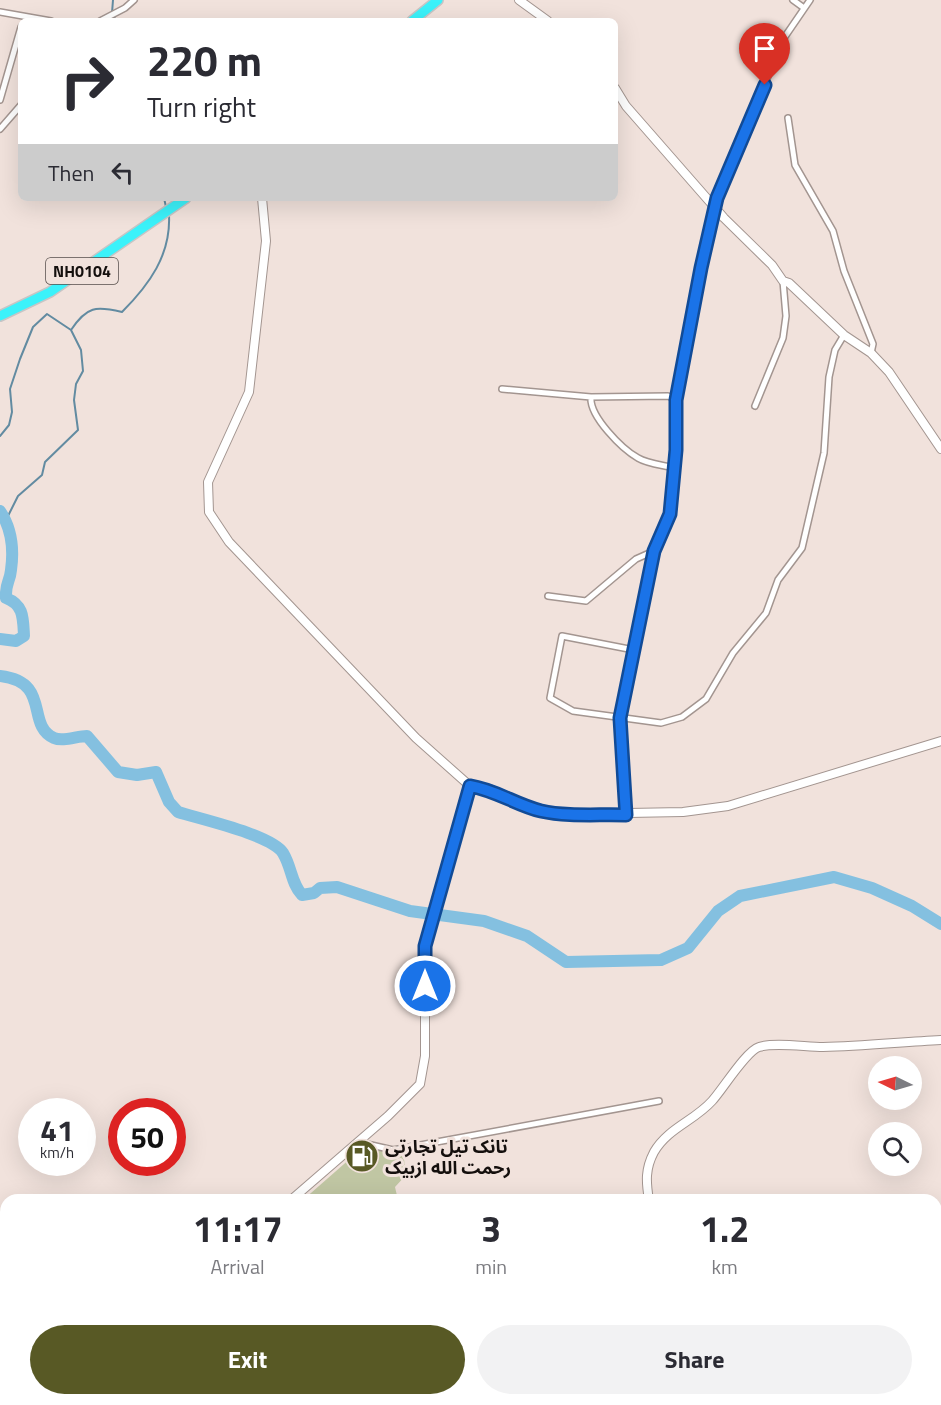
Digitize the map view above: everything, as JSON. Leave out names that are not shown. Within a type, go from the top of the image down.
[{"type":"highway","points":[[416,18],[438,0]]},
{"type":"highway","name":"NH0104","points":[[2,313],[50,292],[182,201]]},
{"type":"main road","points":[[519,0],[544,18]]},
{"type":"main road","points":[[618,93],[626,106],[724,218],[772,265],[783,281],[789,283],[844,335],[871,353],[889,372],[941,448]]},
{"type":"main road","points":[[262,201],[266,241],[249,392],[208,482],[209,512],[230,542],[416,738],[470,786],[490,789],[541,811],[573,814],[626,815],[728,806],[941,741]]},
{"type":"main road","points":[[298,1194],[420,1084],[425,1056],[425,946],[470,786]]},
{"type":"main road","points":[[648,1194],[646,1168],[655,1150],[670,1132],[710,1104],[733,1078],[745,1058],[758,1047],[833,1047],[941,1040]]},
{"type":"street","points":[[105,18],[134,0]]},
{"type":"street","points":[[793,0],[804,8]]},
{"type":"street","points":[[626,815],[620,718],[654,551],[670,514],[676,400],[709,225],[717,198],[784,38],[810,0]]},
{"type":"street","points":[[0,12],[20,18]]},
{"type":"street","points":[[0,100],[18,37]]},
{"type":"street","points":[[0,129],[18,108]]},
{"type":"street","points":[[788,118],[795,165],[833,231],[844,271],[873,344],[871,353]]},
{"type":"street","points":[[754,406],[783,338],[786,316],[783,281]]},
{"type":"street","points":[[633,650],[562,636],[550,698],[573,711],[661,723],[682,717],[706,699],[733,653],[766,613],[778,580],[802,548],[824,453],[829,377],[836,350],[844,335]]},
{"type":"street","points":[[502,389],[591,397],[668,396],[676,400]]},
{"type":"street","points":[[591,397],[590,403],[601,422],[617,441],[639,459],[674,468]]},
{"type":"street","points":[[548,596],[586,601],[636,559],[654,551]]},
{"type":"street","points":[[358,1142],[393,1150],[658,1101]]},
{"type":"green space","points":[[368,1143],[403,1151],[406,1175],[395,1187],[397,1194],[310,1194]]},
{"type":"waterway","points":[[113,0],[112,13],[114,18]]},
{"type":"waterway","points":[[165,201],[166,207]]},
{"type":"waterway","points":[[6,520],[18,496],[42,475],[45,462],[78,430],[74,400],[76,384],[83,371],[81,350],[71,330],[87,312],[99,309],[122,312],[141,291],[162,256],[169,230],[169,215]]},
{"type":"waterway","points":[[0,436],[9,425],[12,412],[10,389],[33,327],[47,314],[71,330]]},
{"type":"waterway","points":[[0,511],[10,532],[12,547],[6,598],[19,608],[23,618],[24,636],[16,641],[0,639]]},
{"type":"waterway","points":[[0,676],[16,680],[26,686],[36,704],[45,732],[54,738],[87,736],[118,772],[137,775],[156,772],[169,802],[178,812],[251,834],[276,846],[283,853],[302,895],[314,893],[320,888],[337,887],[410,911],[484,921],[527,936],[566,962],[661,960],[688,948],[718,911],[740,896],[834,877],[872,888],[912,906],[941,924]]},
{"type":"place","name":"تانک تیل تجارتی رحمت الله ازبیک","points":[[362,1156]]},
{"type":"route","points":[[425,986],[425,946],[470,786],[490,789],[541,811],[626,815],[620,718],[654,551],[670,514],[676,450],[674,421],[676,400],[709,225],[717,198],[765,85]]}]
